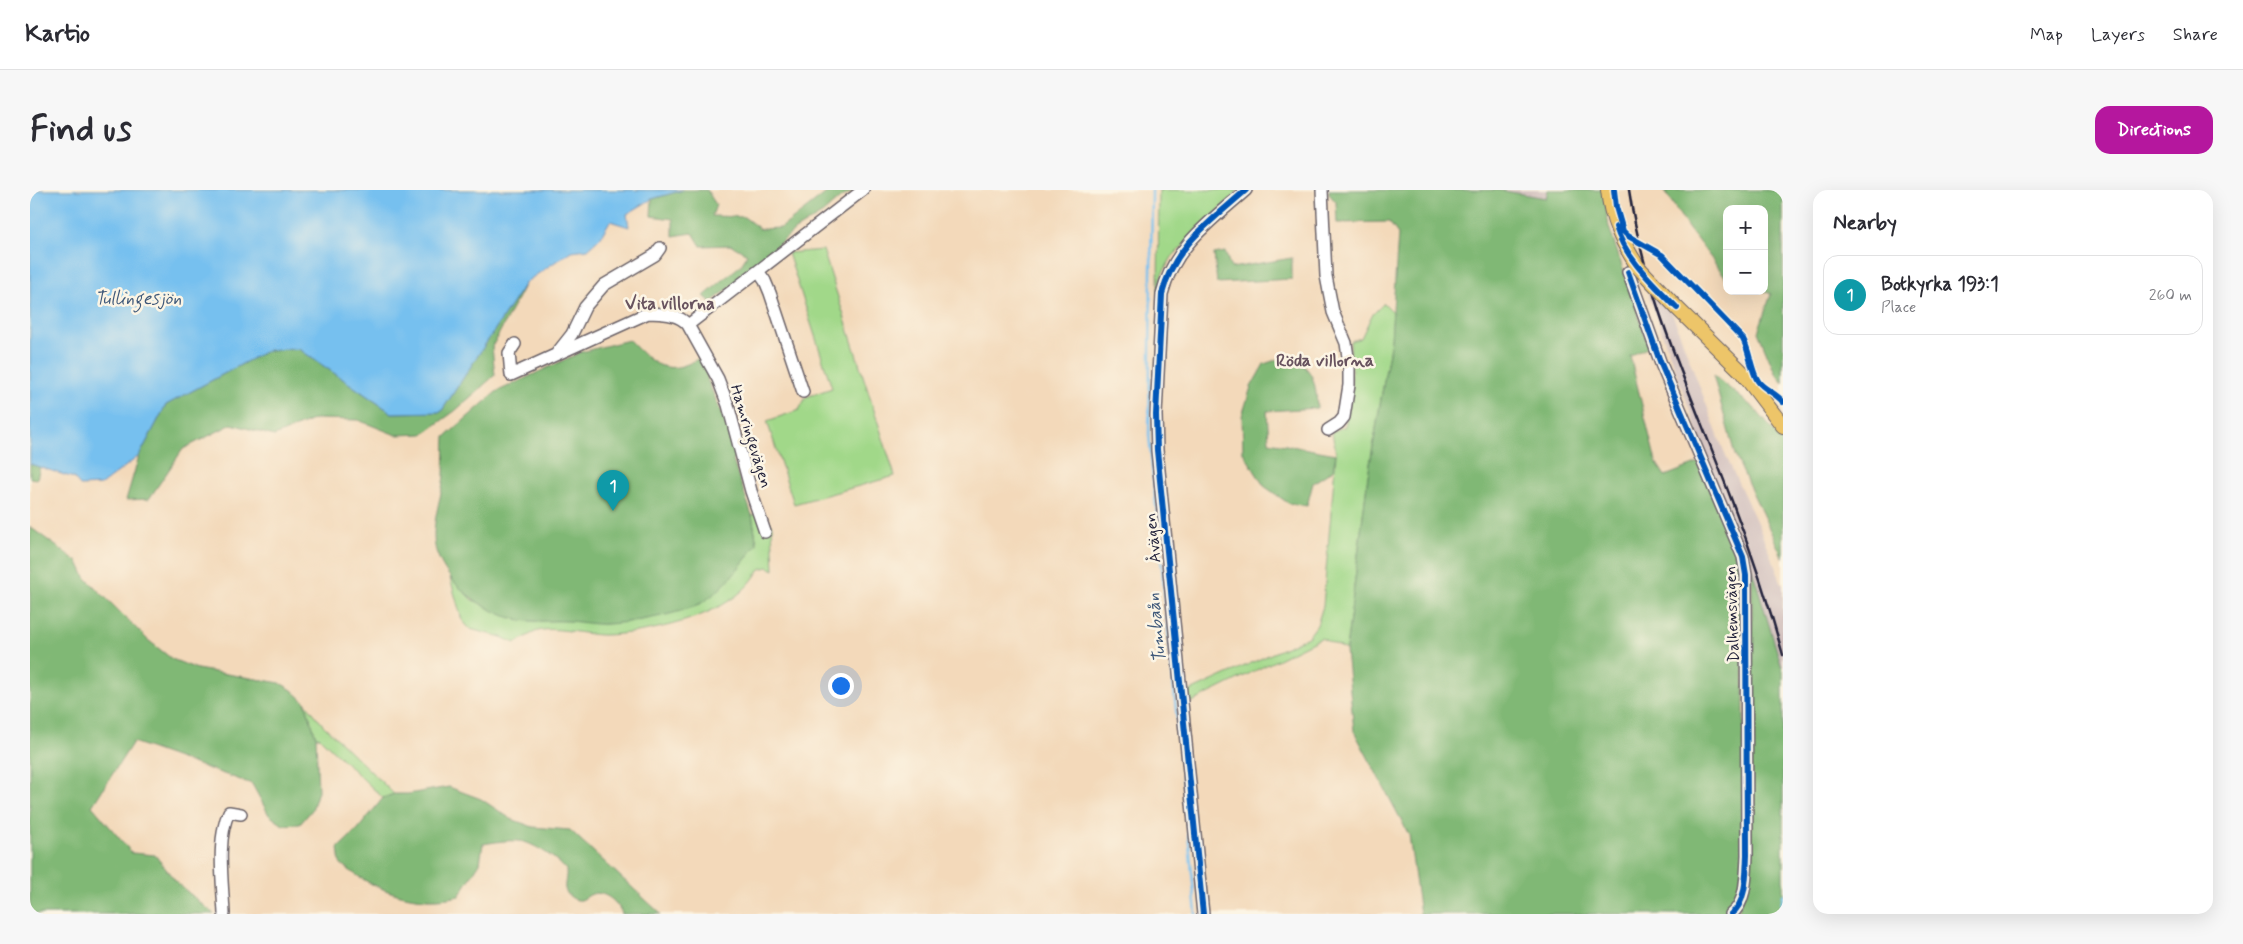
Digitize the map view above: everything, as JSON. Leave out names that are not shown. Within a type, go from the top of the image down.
[{"type":"main road","points":[[1608,190],[1609,208],[1618,236],[1633,270],[1677,308],[1740,371],[1783,426]]},
{"type":"street","points":[[515,344],[509,352],[511,375],[648,313],[668,314],[684,320],[688,325],[863,190]]},
{"type":"street","name":"Åvägen","points":[[1204,914],[1158,450],[1156,415],[1162,294],[1166,277],[1182,250],[1192,238],[1246,190]]},
{"type":"street","points":[[1322,190],[1326,276],[1333,312],[1346,343],[1349,364],[1349,385],[1344,417],[1339,423],[1328,430]]},
{"type":"street","points":[[556,355],[572,334],[585,307],[597,291],[655,255],[660,248]]},
{"type":"street","name":"Dalhemsvägen","points":[[1633,270],[1661,364],[1742,557],[1746,575],[1748,855],[1744,891],[1736,910],[1731,914]]},
{"type":"street","points":[[758,271],[765,280],[770,293],[803,392]]},
{"type":"street","name":"Hamringevägen","points":[[688,325],[718,379],[728,405],[751,491],[765,532]]},
{"type":"street","points":[[224,914],[222,836],[229,812],[240,814]]},
{"type":"shaded area","points":[[1498,190],[1548,190],[1547,198]]},
{"type":"shaded area","points":[[1645,285],[1672,313],[1725,454],[1758,525],[1783,586],[1783,671],[1752,569],[1720,494]]},
{"type":"green space","points":[[683,190],[707,190],[716,205],[712,216],[744,217],[760,229],[781,228],[830,190],[856,190],[840,198],[823,213],[795,230],[776,247],[776,253],[711,302],[704,296],[742,264],[747,254],[731,245],[701,246],[693,233],[673,236],[673,219],[651,216],[652,199]]},
{"type":"green space","points":[[1159,190],[1239,190],[1172,257],[1162,274],[1158,296]]},
{"type":"green space","points":[[1329,190],[1498,190],[1546,198],[1548,190],[1603,190],[1609,227],[1649,347],[1630,356],[1656,462],[1665,476],[1699,463],[1740,557],[1743,575],[1745,854],[1736,903],[1725,914],[1420,914],[1409,835],[1354,731],[1346,650],[1368,476],[1391,340],[1398,234],[1389,222],[1337,223],[1336,202],[1329,194]]},
{"type":"green space","points":[[1664,190],[1783,190],[1783,383],[1775,373],[1758,332],[1771,294],[1768,293],[1768,205],[1723,205],[1723,274],[1688,228]]},
{"type":"green space","points":[[823,250],[895,476],[794,504],[767,421],[799,410],[806,397],[832,388],[788,253]]},
{"type":"green space","points":[[1225,252],[1231,268],[1292,258],[1292,279],[1217,283],[1214,254]]},
{"type":"green space","points":[[526,282],[492,347],[495,375],[455,411],[423,434],[396,435],[358,420],[315,419],[274,436],[232,424],[183,449],[149,499],[126,500],[139,456],[166,405],[268,350],[299,349],[392,413],[441,412]]},
{"type":"green space","points":[[1384,303],[1393,312],[1391,340],[1368,476],[1346,650],[1321,638],[1188,704],[1186,693],[1308,637],[1317,625],[1323,606],[1336,454],[1332,432],[1345,426],[1352,387],[1350,341],[1361,338],[1372,315]]},
{"type":"green space","points":[[629,340],[646,356],[662,366],[679,367],[701,357],[710,374],[707,379],[724,419],[729,421],[737,456],[733,461],[752,515],[757,544],[719,590],[703,602],[670,614],[629,622],[596,624],[515,619],[485,607],[457,585],[449,576],[437,554],[434,534],[436,514],[443,484],[445,437],[496,392],[581,352]]},
{"type":"green space","points":[[1288,356],[1303,365],[1312,377],[1316,391],[1317,408],[1267,411],[1269,442],[1336,454],[1333,470],[1313,483],[1307,506],[1288,503],[1264,486],[1243,452],[1242,416],[1251,387],[1264,364]]},
{"type":"green space","points":[[1713,375],[1755,409],[1783,442],[1783,558],[1735,455]]},
{"type":"green space","points":[[30,464],[40,466],[37,479],[30,478]]},
{"type":"green space","points":[[764,513],[772,526],[774,570],[768,567],[760,569],[750,583],[730,600],[697,617],[639,632],[596,635],[559,630],[542,630],[532,633],[515,643],[501,637],[470,629],[462,620],[450,578],[472,600],[534,621],[564,620],[605,624],[666,614],[757,544],[752,515]]},
{"type":"green space","points":[[30,527],[78,562],[85,577],[148,640],[172,659],[197,669],[280,683],[292,690],[305,702],[316,737],[318,791],[312,810],[300,824],[283,825],[269,815],[252,784],[133,742],[92,806],[132,853],[155,855],[177,883],[214,914],[30,914]]},
{"type":"green space","points":[[1752,569],[1783,671],[1783,914],[1738,914],[1751,855]]},
{"type":"green space","points":[[305,702],[323,725],[394,794],[383,798],[319,737],[316,737]]},
{"type":"green space","points":[[449,787],[481,799],[511,819],[533,827],[570,830],[661,914],[622,914],[618,906],[610,898],[597,893],[581,900],[574,899],[569,896],[565,889],[566,870],[551,856],[519,841],[483,844],[480,863],[459,896],[443,899],[427,899],[396,894],[367,881],[340,863],[338,848],[358,829],[383,798],[394,794],[408,794]]},
{"type":"water","name":"Tullingesjön","points":[[30,190],[683,190],[652,199],[627,214],[629,227],[610,221],[600,238],[588,249],[571,251],[526,282],[441,412],[392,413],[299,349],[268,350],[166,405],[139,456],[101,485],[80,486],[74,478],[30,464]]},
{"type":"waterway","name":"Tumbaån","points":[[1152,190],[1149,435],[1196,914]]},
{"type":"waterway","points":[[1780,914],[1783,895]]},
{"type":"railway","points":[[1629,190],[1636,230],[1658,307],[1671,346],[1745,535],[1783,655]]},
{"type":"cycle path","points":[[1203,914],[1157,450],[1156,415],[1162,294],[1175,262],[1184,248],[1207,224],[1246,190]]},
{"type":"cycle path","points":[[1614,190],[1616,207],[1623,231],[1628,236],[1662,255],[1743,339],[1758,381],[1783,402]]},
{"type":"cycle path","points":[[1616,227],[1634,261],[1650,281],[1677,308]]},
{"type":"cycle path","points":[[1628,272],[1661,364],[1743,557],[1746,575],[1747,855],[1743,895],[1740,903],[1731,914]]},
{"type":"place","name":"Botkyrka 193:1","points":[[613,511]]},
{"type":"district","name":"Vita villorna","points":[[670,303]]},
{"type":"district","name":"Röda villorna","points":[[1325,360]]}]
